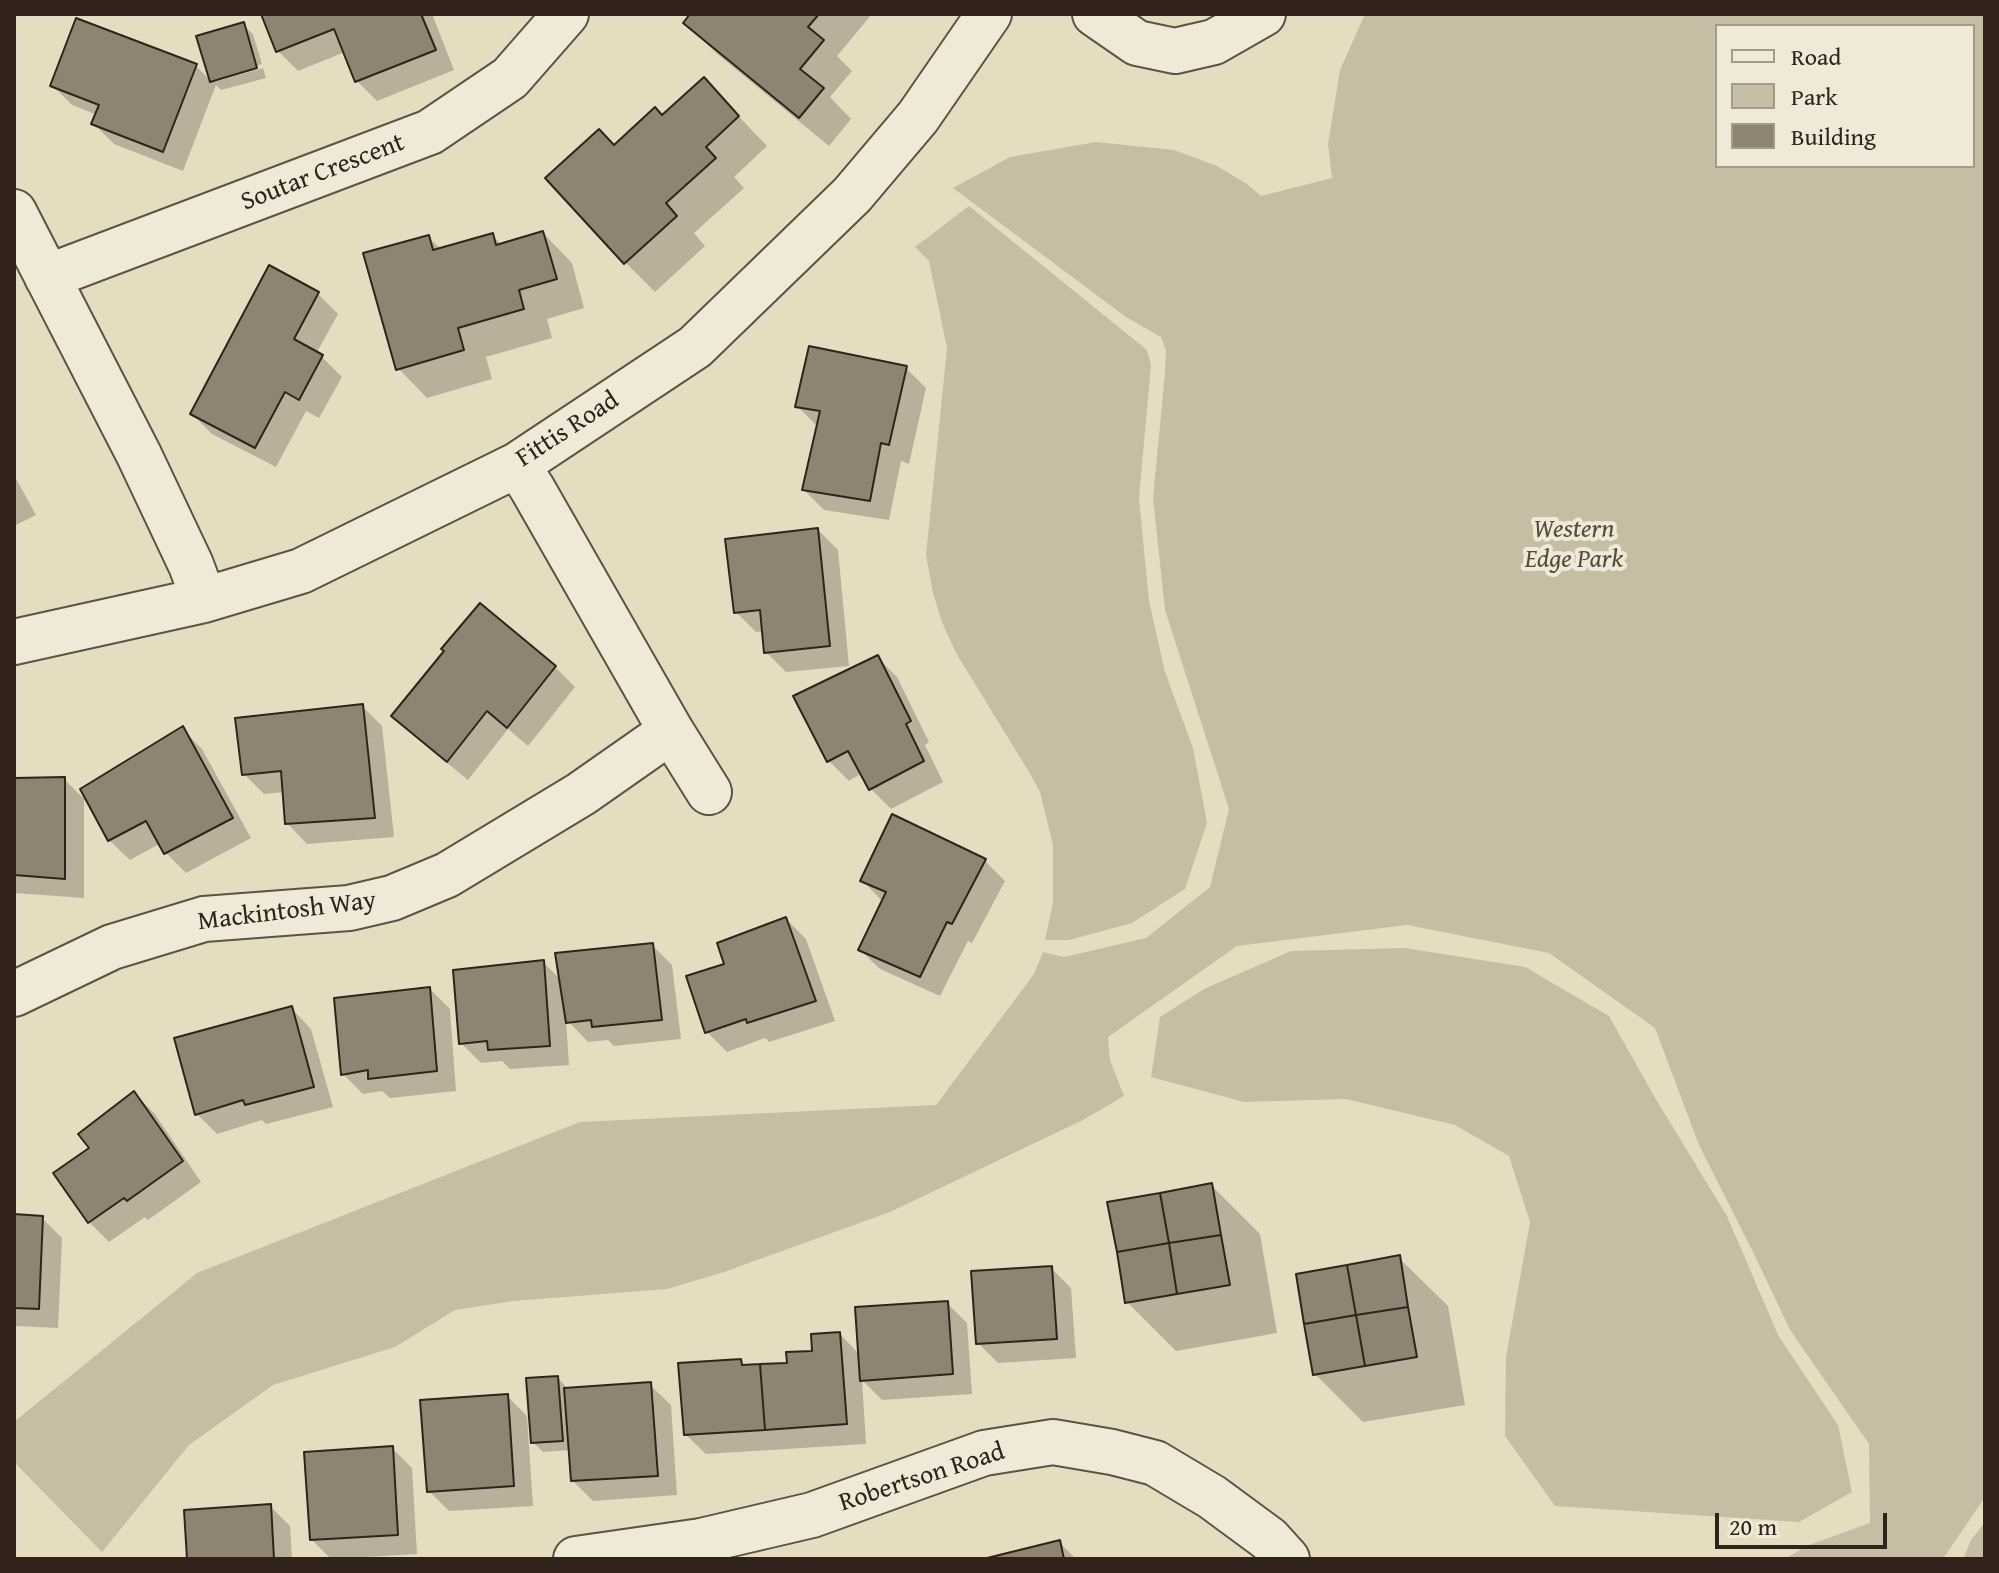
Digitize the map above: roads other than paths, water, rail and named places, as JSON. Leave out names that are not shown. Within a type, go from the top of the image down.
[{"type":"street","name":"Soutar Crescent","points":[[47,277],[430,132],[510,78],[566,14]]},
{"type":"street","name":"Fittis Road","points":[[14,642],[204,600],[301,571],[517,465],[695,347],[852,195],[918,117],[989,14]]},
{"type":"street","points":[[1095,14],[1137,43],[1175,51],[1214,42],[1263,14]]},
{"type":"street","points":[[14,212],[139,455],[191,565],[204,600]]},
{"type":"street","points":[[517,465],[709,792]]},
{"type":"street","name":"Mackintosh Way","points":[[14,994],[112,947],[204,919],[349,908],[392,898],[447,875],[474,859],[581,794],[671,731]]},
{"type":"street","name":"Robertson Road","points":[[576,1559],[701,1541],[812,1515],[984,1453],[1053,1442],[1155,1463],[1212,1497],[1269,1539],[1287,1559]]},
{"type":"park label","name":"Western Edge Park","points":[[1574,545]]}]
